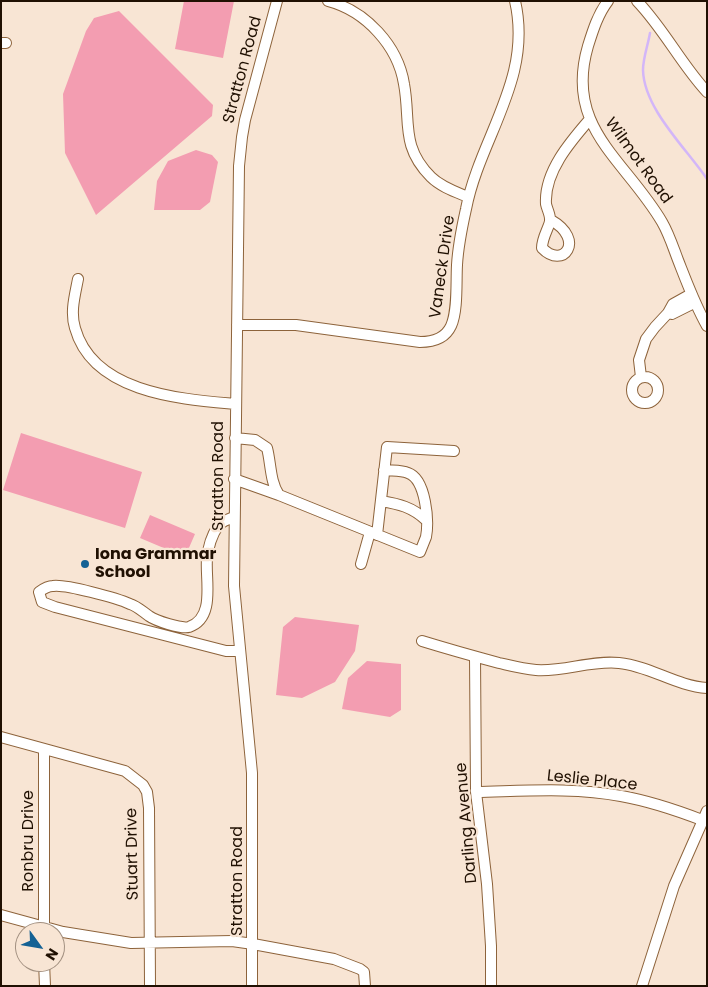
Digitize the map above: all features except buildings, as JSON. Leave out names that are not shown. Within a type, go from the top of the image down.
[{"type":"street","name":"Stratton Road","points":[[252,986],[252,772],[234,586],[239,166],[241,139],[277,1]]},
{"type":"street","points":[[328,1],[362,17],[386,41],[397,62],[404,84],[408,134],[413,150],[422,167],[432,178],[468,197]]},
{"type":"street","name":"Vaneck Drive","points":[[237,325],[296,326],[420,342],[437,340],[448,331],[453,320],[457,262],[468,197],[518,60],[520,30],[515,1]]},
{"type":"street","points":[[637,1],[652,18],[707,92]]},
{"type":"street","name":"Wilmot Road","points":[[603,4],[590,38],[582,74],[583,98],[595,131],[663,223],[693,298],[707,326]]},
{"type":"street","points":[[551,220],[546,204],[548,182],[556,165],[577,134],[590,119]]},
{"type":"street","points":[[78,279],[73,306],[75,328],[82,343],[96,363],[116,377],[157,393],[184,399],[235,404]]},
{"type":"street","points":[[641,377],[639,363],[642,347],[655,327],[668,313],[672,314],[693,298]]},
{"type":"street","points":[[235,438],[255,440],[267,448],[271,463],[273,486],[279,495]]},
{"type":"street","points":[[361,564],[373,534],[381,502],[387,448],[454,451]]},
{"type":"street","points":[[234,479],[279,495],[420,552],[426,537],[426,505],[419,481],[408,473],[384,470]]},
{"type":"street","points":[[381,502],[402,505],[417,512],[426,520]]},
{"type":"street","points":[[234,517],[218,526],[209,548],[206,570],[206,607],[199,620],[190,627],[183,628],[150,617],[131,604],[69,587],[53,586],[44,588],[39,592],[39,598],[44,604],[226,651],[240,651]]},
{"type":"street","points":[[146,630],[150,617]]},
{"type":"street","points":[[422,641],[475,657],[538,670],[604,662],[624,663],[685,684],[707,688]]},
{"type":"street","name":"Darling Avenue","points":[[475,657],[476,792],[487,884],[491,946],[491,986]]},
{"type":"street","name":"Stuart Drive","points":[[1,736],[44,750],[125,771],[143,785],[147,792],[149,808],[150,986]]},
{"type":"street","name":"Ronbru Drive","points":[[44,750],[44,922]]},
{"type":"street","name":"Leslie Place","points":[[476,792],[545,790],[620,796],[704,815]]},
{"type":"street","points":[[642,986],[674,886],[704,815]]},
{"type":"street","points":[[1,915],[21,922]]},
{"type":"street","points":[[65,932],[131,943],[232,941],[253,944],[334,959],[356,966],[364,972],[365,986]]},
{"type":"street","points":[[44,972],[45,986]]},
{"type":"shaded area","points":[[184,1],[234,1],[223,58],[175,49]]},
{"type":"shaded area","points":[[119,11],[213,105],[212,116],[96,215],[65,153],[63,94],[86,31],[94,18]]},
{"type":"shaded area","points":[[196,150],[212,155],[218,162],[210,202],[200,210],[154,210],[157,181],[168,161]]},
{"type":"shaded area","points":[[21,433],[142,472],[125,528],[3,490]]},
{"type":"shaded area","points":[[150,515],[195,534],[185,557],[140,538]]},
{"type":"shaded area","points":[[295,617],[359,625],[355,651],[335,682],[302,698],[276,695],[283,627]]},
{"type":"shaded area","points":[[367,661],[401,664],[401,710],[390,717],[342,709],[348,678]]},
{"type":"waterway","points":[[650,33],[643,70],[645,85],[650,99],[668,128],[707,179]]},
{"type":"place","name":"Iona Grammar School","points":[[85,564]]}]
